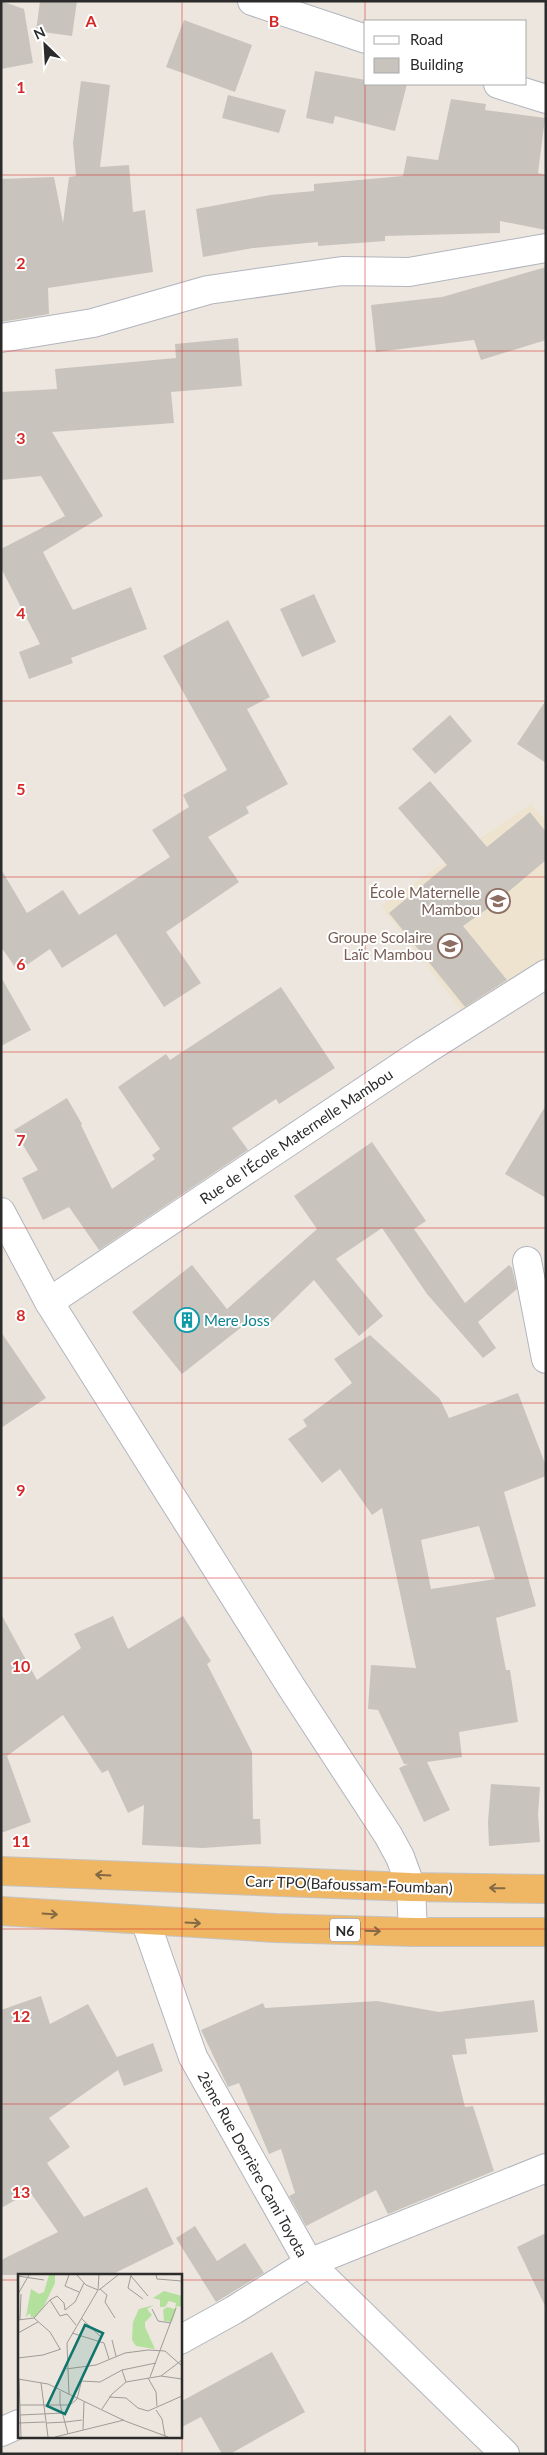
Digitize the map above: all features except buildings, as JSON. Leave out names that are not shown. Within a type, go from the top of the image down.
[{"type":"highway","name":"Carr TPO(Bafoussam-Foumban)","points":[[1,1870],[411,1887],[546,1889]]},
{"type":"highway","name":"N6","points":[[1,1911],[275,1928],[412,1932],[546,1932]]},
{"type":"street","points":[[252,1],[364,38]]},
{"type":"street","points":[[501,85],[546,99]]},
{"type":"street","points":[[1,338],[93,323],[208,290],[342,271],[409,272],[546,248]]},
{"type":"street","name":"Rue de l'École Maternelle Mambou","points":[[49,1302],[424,1051],[546,974]]},
{"type":"street","points":[[1,1212],[49,1302],[287,1680],[388,1835],[400,1857],[411,1887],[412,1932]]},
{"type":"street","points":[[527,1261],[546,1359]]},
{"type":"street","name":"2ème Rue Derrière Cami Toyota","points":[[145,1920],[193,2057],[309,2263],[492,2450]]},
{"type":"street","points":[[181,2339],[234,2310],[309,2263],[546,2168]]},
{"type":"street","points":[[1,2432],[18,2424]]},
{"type":"shaded area","points":[[531,804],[546,821],[546,964],[468,1019],[381,906]]},
{"type":"place","name":"École Maternelle Mambou","points":[[498,901]]},
{"type":"place","name":"Groupe Scolaire Laïc Mambou","points":[[450,946]]},
{"type":"place","name":"Mere Joss","points":[[187,1320]]}]
